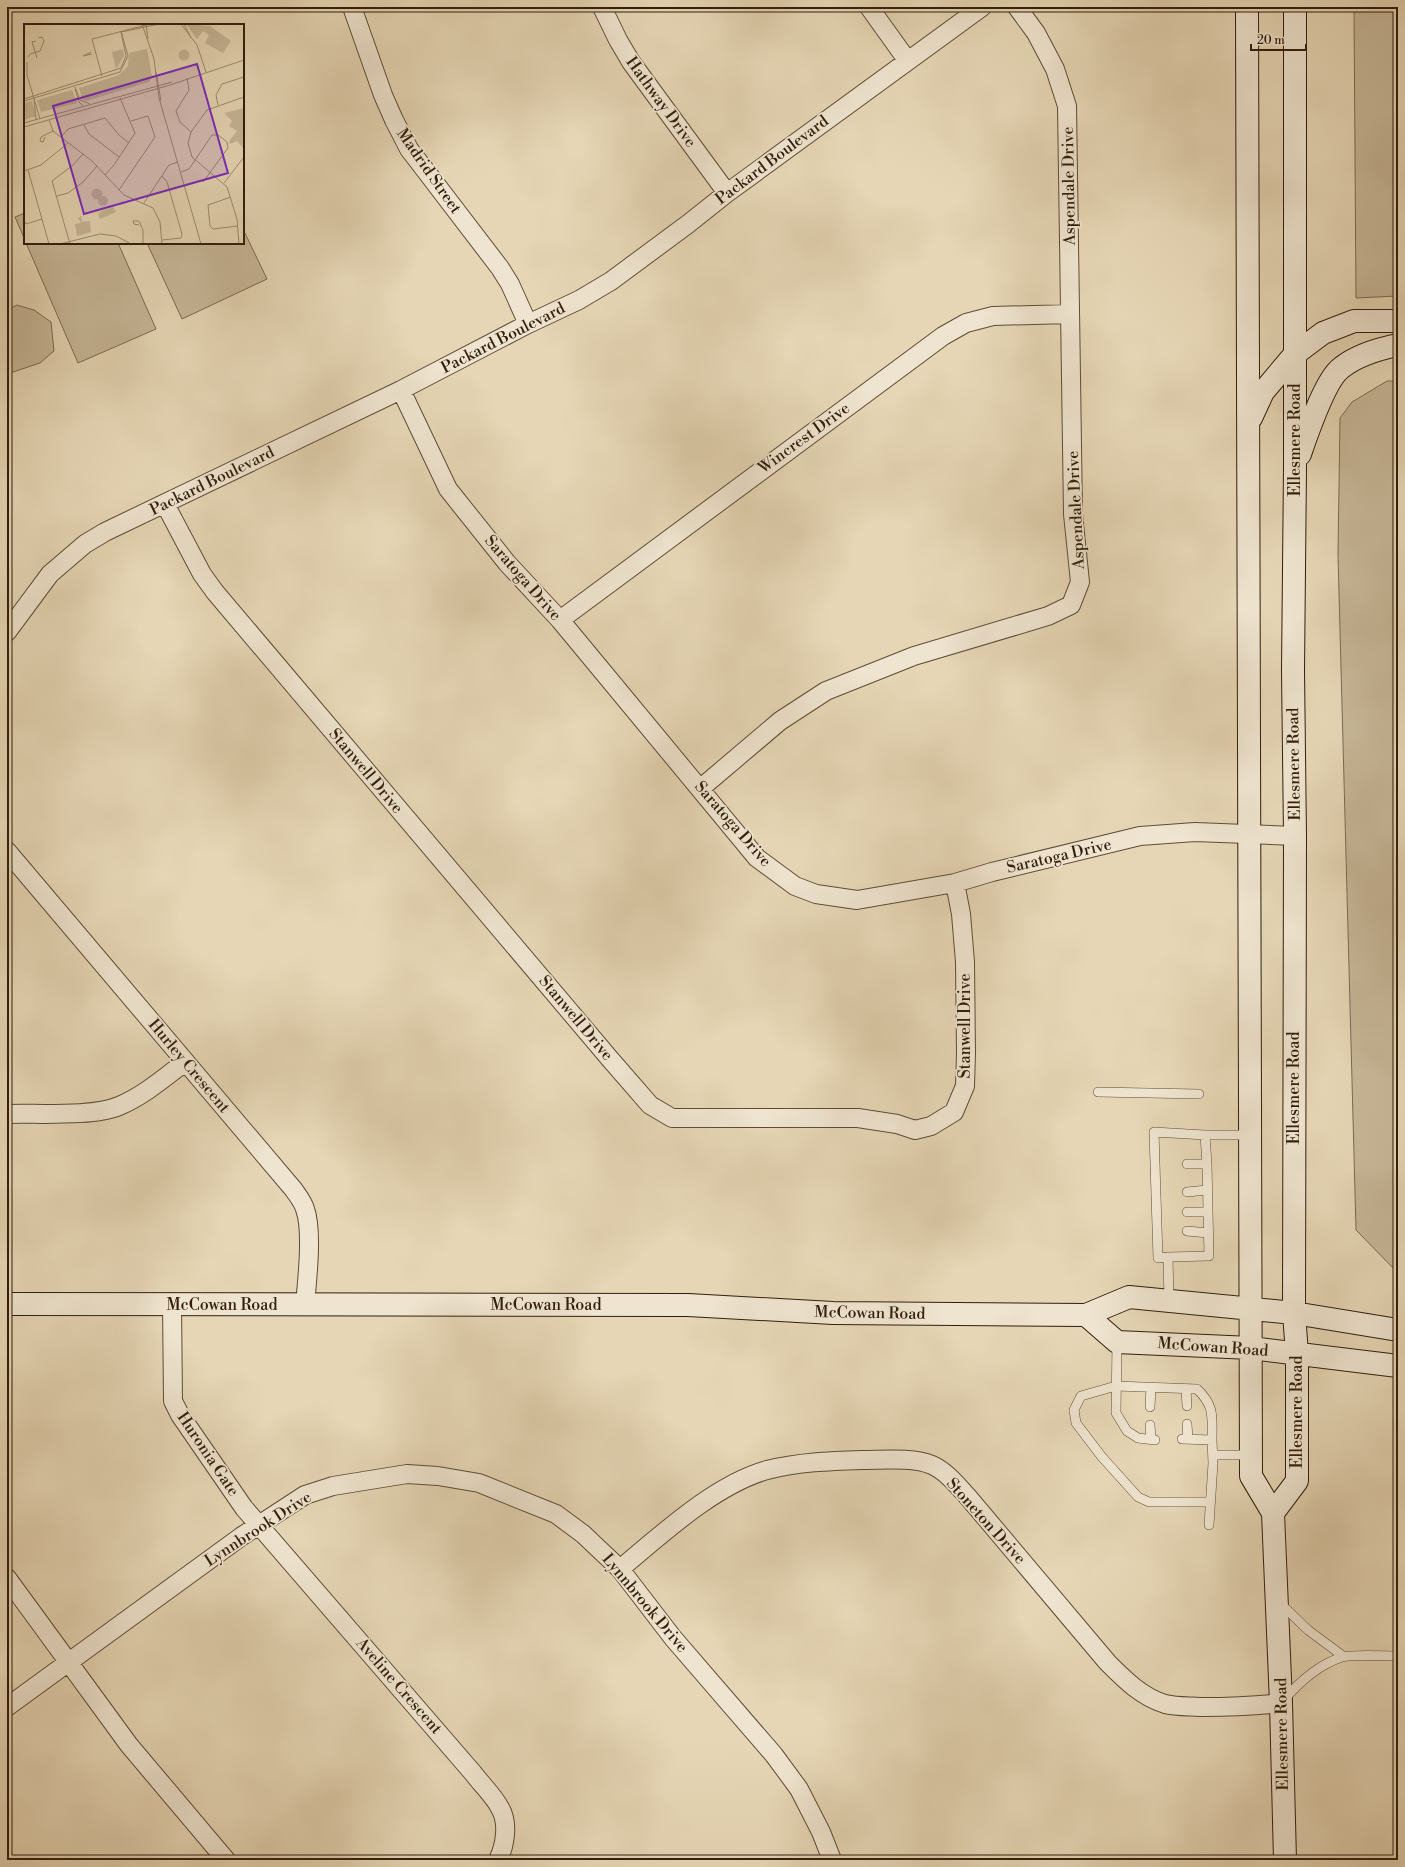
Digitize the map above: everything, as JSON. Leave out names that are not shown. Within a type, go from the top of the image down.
[{"type":"main road","name":"Ellesmere Road","points":[[1247,7],[1251,1476],[1273,1513],[1281,1703],[1284,1860]]},
{"type":"main road","name":"Ellesmere Road","points":[[1273,1513],[1297,1481],[1297,1354],[1294,1313],[1295,836],[1293,671],[1296,466],[1295,7]]},
{"type":"main road","points":[[1249,425],[1263,392],[1295,354],[1323,333],[1354,321],[1398,320]]},
{"type":"main road","points":[[1296,466],[1316,411],[1332,379],[1340,368],[1374,350],[1398,345]]},
{"type":"main road","name":"McCowan Road","points":[[7,1304],[304,1306],[688,1305],[833,1313],[1086,1315],[1129,1297],[1294,1313],[1398,1330]]},
{"type":"main road","points":[[1086,1315],[1117,1342]]},
{"type":"main road","name":"McCowan Road","points":[[1117,1342],[1251,1348],[1398,1366]]},
{"type":"street","name":"Madrid Street","points":[[352,7],[383,94],[400,132],[410,149],[500,268],[510,284],[528,324]]},
{"type":"street","name":"Hathway Drive","points":[[602,7],[618,40],[632,62],[726,193]]},
{"type":"street","points":[[869,7],[907,60]]},
{"type":"street","name":"Packard Boulevard","points":[[7,632],[50,574],[71,554],[105,532],[401,390],[528,324],[578,300],[611,281],[688,224],[726,193],[907,60],[982,7]]},
{"type":"street","name":"Aspendale Drive","points":[[701,788],[780,721],[826,691],[914,656],[1048,616],[1071,605],[1080,582],[1073,514],[1067,106],[1055,69],[1036,33],[1017,7]]},
{"type":"street","name":"Wincrest Drive","points":[[560,620],[943,336],[966,323],[993,316],[1070,314]]},
{"type":"street","name":"Saratoga Drive","points":[[401,390],[448,489],[507,562],[560,620],[701,788],[757,858],[795,886],[816,894],[857,900],[955,883],[992,872],[1140,836],[1195,832],[1295,836]]},
{"type":"street","name":"Stanwell Drive","points":[[165,504],[202,574],[215,592],[610,1059],[650,1105],[672,1118],[858,1118],[897,1124],[915,1130],[930,1126],[954,1112],[965,1086],[966,1053],[965,962],[961,914],[955,883]]},
{"type":"street","name":"Hurley Crescent","points":[[7,851],[185,1062],[282,1174],[305,1208],[309,1227],[308,1273],[304,1306]]},
{"type":"street","points":[[7,1114],[101,1112],[118,1107],[135,1099],[185,1062]]},
{"type":"street","name":"Huronia Gate","points":[[172,1304],[173,1401],[180,1416],[227,1485],[259,1525]]},
{"type":"street","name":"Stoneton Drive","points":[[620,1569],[698,1505],[744,1479],[766,1470],[819,1461],[902,1460],[918,1462],[932,1465],[949,1478],[968,1496],[1108,1663],[1128,1684],[1145,1695],[1165,1704],[1184,1707],[1233,1707],[1281,1703]]},
{"type":"street","name":"Lynnbrook Drive","points":[[7,1707],[259,1525],[305,1495],[333,1486],[407,1474],[438,1476],[485,1485],[556,1514],[583,1534],[620,1569],[673,1638],[774,1755],[799,1788],[821,1832],[832,1860]]},
{"type":"street","name":"Aveline Crescent","points":[[259,1525],[473,1773],[501,1809],[505,1832],[504,1849],[498,1860]]},
{"type":"street","points":[[7,1578],[129,1745],[226,1860]]},
{"type":"lane","points":[[1098,1092],[1199,1094]]},
{"type":"lane","points":[[1205,1135],[1209,1256],[1158,1258],[1161,1231],[1161,1191],[1155,1165],[1154,1132],[1205,1135],[1250,1135]]},
{"type":"lane","points":[[1187,1164],[1207,1164]]},
{"type":"lane","points":[[1155,1165],[1165,1165]]},
{"type":"lane","points":[[1187,1192],[1207,1190]]},
{"type":"lane","points":[[1187,1212],[1208,1212]]},
{"type":"lane","points":[[1187,1231],[1208,1233]]},
{"type":"lane","points":[[1168,1257],[1169,1301]]},
{"type":"lane","points":[[1117,1342],[1116,1413],[1127,1431],[1138,1438],[1153,1440],[1150,1425]]},
{"type":"lane","points":[[1209,1525],[1213,1455],[1212,1414],[1207,1399],[1197,1389],[1116,1386],[1080,1396],[1074,1410],[1076,1423],[1102,1456],[1138,1497],[1149,1502],[1210,1502]]},
{"type":"lane","points":[[1150,1407],[1151,1387]]},
{"type":"lane","points":[[1186,1388],[1187,1406]]},
{"type":"lane","points":[[1187,1424],[1185,1439],[1212,1440]]},
{"type":"lane","points":[[1213,1455],[1251,1455]]},
{"type":"lane","points":[[1277,1600],[1308,1630],[1343,1656]]},
{"type":"lane","points":[[1281,1703],[1299,1682],[1318,1669],[1343,1656],[1398,1656]]},
{"type":"shaded area","points":[[1354,7],[1398,7],[1398,296],[1356,298]]},
{"type":"shaded area","points":[[24,213],[24,238],[15,217]]},
{"type":"shaded area","points":[[244,231],[267,279],[182,319],[147,244],[244,244]]},
{"type":"shaded area","points":[[26,244],[118,244],[156,329],[78,363]]},
{"type":"shaded area","points":[[17,305],[34,310],[51,322],[54,351],[40,363],[7,374],[7,310]]},
{"type":"shaded area","points":[[1387,381],[1398,381],[1398,1273],[1356,1230],[1338,555],[1340,418],[1352,402]]}]
